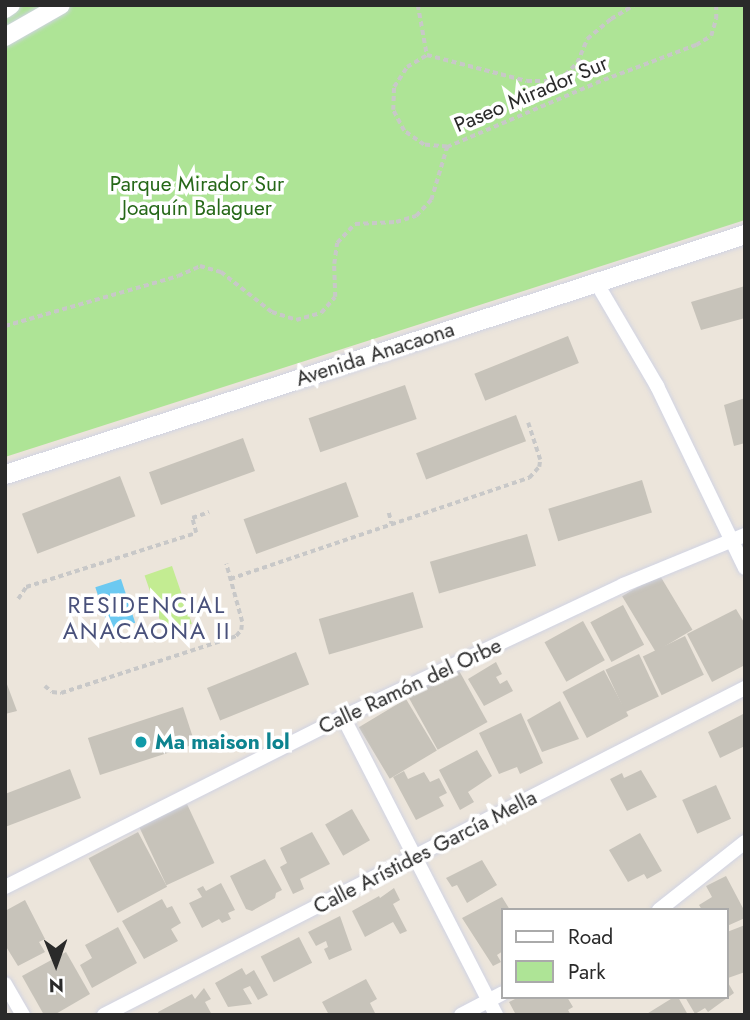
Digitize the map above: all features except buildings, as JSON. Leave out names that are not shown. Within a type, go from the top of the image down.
[{"type":"main road","name":"Avenida Anacaona","points":[[5,474],[745,233]]},
{"type":"street","points":[[5,9],[12,5]]},
{"type":"street","points":[[5,37],[61,5]]},
{"type":"street","points":[[596,282],[657,386],[745,568]]},
{"type":"street","name":"Calle Ramón del Orbe","points":[[5,887],[343,717],[624,585],[745,535]]},
{"type":"street","name":"Calle Arístides García Mella","points":[[104,1015],[745,688]]},
{"type":"street","points":[[343,717],[496,1015]]},
{"type":"street","points":[[662,908],[745,842]]},
{"type":"street","points":[[5,984],[23,1015]]},
{"type":"street","points":[[461,1015],[502,994]]},
{"type":"path","points":[[418,5],[428,55]]},
{"type":"path","points":[[447,147],[424,145],[404,131],[394,110],[394,87],[407,67],[428,55],[527,81],[552,81],[565,75],[577,63],[587,39],[611,19],[634,5]]},
{"type":"path","name":"Paseo Mirador Sur","points":[[5,326],[200,267],[221,272],[272,312],[296,320],[321,313],[335,297],[334,264],[337,243],[355,224],[396,222],[416,216],[431,200],[447,147],[596,83],[696,45],[710,36],[716,19],[716,5]]},
{"type":"path","points":[[230,579],[536,473],[540,460],[528,423]]},
{"type":"path","points":[[18,599],[26,587],[196,533],[192,518],[209,512]]},
{"type":"path","points":[[389,513],[392,524]]},
{"type":"path","points":[[45,686],[52,692],[61,693],[236,636],[242,629],[242,622],[226,564]]},
{"type":"green space","name":"Parque Mirador Sur Joaquín Balaguer","points":[[5,5],[745,5],[745,220],[5,457]]},
{"type":"green space","points":[[172,566],[192,624],[164,633],[145,575]]},
{"type":"water","points":[[121,579],[135,623],[110,631],[95,587]]},
{"type":"place","name":"Ma maison lol","points":[[141,742]]},
{"type":"district","name":"RESIDENCIAL ANACAONA II","points":[[147,618]]}]
